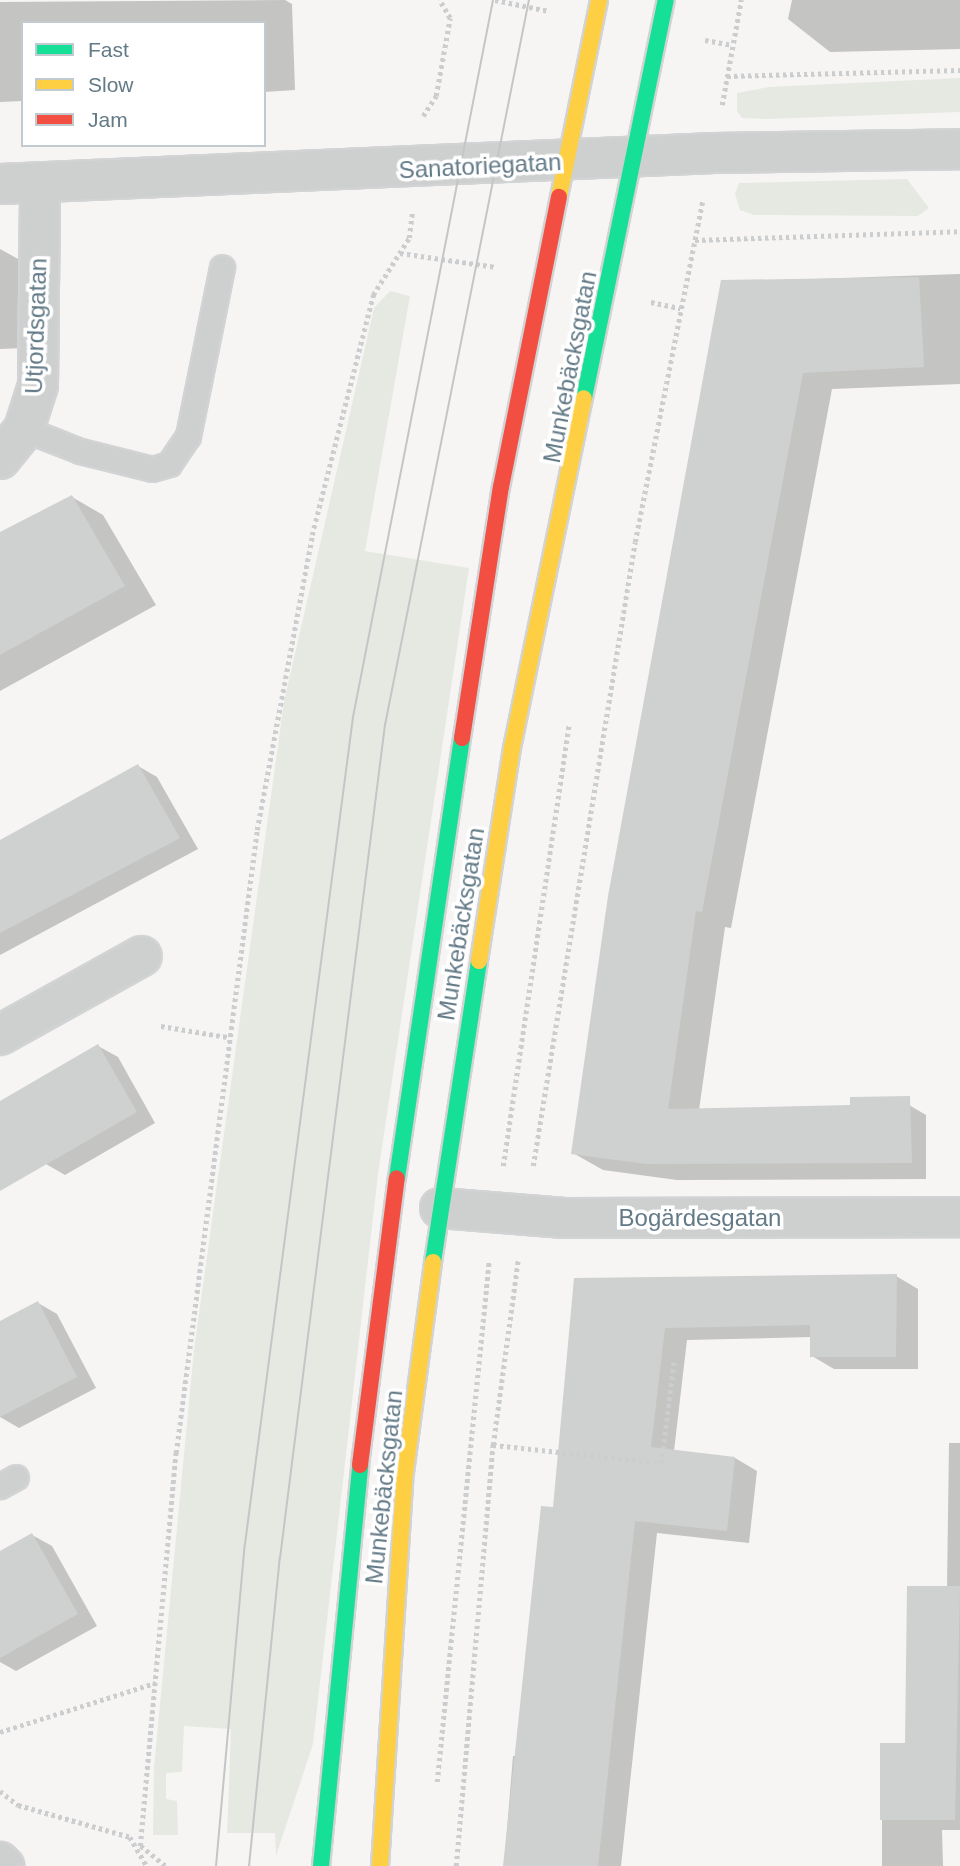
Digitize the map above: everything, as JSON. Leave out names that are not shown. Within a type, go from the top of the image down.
[{"type":"street","name":"Munkebäcksgatan","points":[[321,1866],[389,1218],[501,487],[599,0]]},
{"type":"street","name":"Munkebäcksgatan","points":[[380,1866],[403,1493],[440,1208],[512,748],[666,0]]},
{"type":"street","name":"Sanatoriegatan","points":[[0,184],[565,162],[714,153],[960,149]]},
{"type":"street","name":"Utjordsgatan","points":[[0,459],[24,429],[38,385],[40,183]]},
{"type":"street","points":[[0,1035],[142,956]]},
{"type":"street","name":"Bogärdesgatan","points":[[440,1208],[524,1217],[960,1217]]},
{"type":"street","points":[[0,1862],[4,1866]]},
{"type":"lane","points":[[24,429],[80,451],[152,468],[176,459],[188,436],[222,267]]},
{"type":"path","points":[[439,2],[445,0]]},
{"type":"path","points":[[456,1866],[492,1445],[524,1217],[635,542],[714,153],[741,0]]},
{"type":"path","points":[[705,52],[710,27]]},
{"type":"path","points":[[727,76],[960,70]]},
{"type":"path","points":[[695,240],[960,231]]},
{"type":"path","points":[[147,1866],[140,1846],[155,1683],[227,1037],[289,634],[373,295],[400,253]]},
{"type":"path","points":[[647,315],[653,289]]},
{"type":"path","points":[[501,1177],[570,720]]},
{"type":"path","points":[[161,1026],[227,1037]]},
{"type":"path","points":[[437,1786],[490,1259]]},
{"type":"path","points":[[492,1445],[661,1463],[674,1361]]},
{"type":"path","points":[[0,1732],[155,1683]]},
{"type":"path","points":[[0,1791],[18,1805],[101,1826],[140,1846],[165,1866]]},
{"type":"shaded area","points":[[960,78],[960,112],[767,119],[742,118],[737,111],[737,93],[769,87]]},
{"type":"shaded area","points":[[907,179],[929,208],[918,216],[754,215],[740,210],[735,194],[739,183]]},
{"type":"shaded area","points":[[390,291],[410,296],[365,551],[469,568],[378,1174],[313,1744],[276,1856],[275,1833],[227,1833],[231,1729],[184,1726],[182,1772],[166,1773],[166,1799],[177,1801],[178,1835],[153,1835],[154,1767],[194,1350],[284,702],[374,308]]},
{"type":"building","points":[[919,277],[924,367],[803,373],[702,912],[696,911],[668,1109],[850,1105],[850,1097],[910,1096],[912,1163],[646,1164],[571,1154],[608,896],[721,280]]},
{"type":"building","points":[[72,495],[125,586],[0,655],[0,532]]},
{"type":"building","points":[[138,764],[180,838],[0,933],[0,840]]},
{"type":"building","points":[[98,1044],[137,1112],[0,1191],[0,1101]]},
{"type":"building","points":[[897,1274],[896,1357],[810,1357],[810,1325],[665,1328],[651,1447],[735,1457],[727,1531],[635,1521],[598,1866],[503,1866],[541,1506],[553,1507],[574,1278]]},
{"type":"building","points":[[38,1301],[77,1377],[0,1417],[0,1321]]},
{"type":"building","points":[[32,1533],[78,1614],[0,1658],[0,1551]]},
{"type":"building","points":[[907,1586],[960,1586],[955,1820],[880,1820],[880,1743],[905,1743]]},
{"type":"tram line","points":[[216,1866],[245,1544],[353,717],[493,0]]},
{"type":"tram line","points":[[249,1866],[280,1558],[385,725],[529,0]]},
{"type":"traffic: fast","points":[[584,398],[666,0]]},
{"type":"traffic: fast","points":[[397,1178],[462,738]]},
{"type":"traffic: fast","points":[[433,1262],[479,961]]},
{"type":"traffic: fast","points":[[321,1866],[360,1465]]},
{"type":"traffic: slow","points":[[559,197],[599,0]]},
{"type":"traffic: slow","points":[[479,961],[512,748],[584,398]]},
{"type":"traffic: slow","points":[[380,1866],[404,1480],[433,1262]]},
{"type":"traffic: jam","points":[[462,738],[501,487],[559,197]]},
{"type":"traffic: jam","points":[[360,1465],[397,1178]]}]
